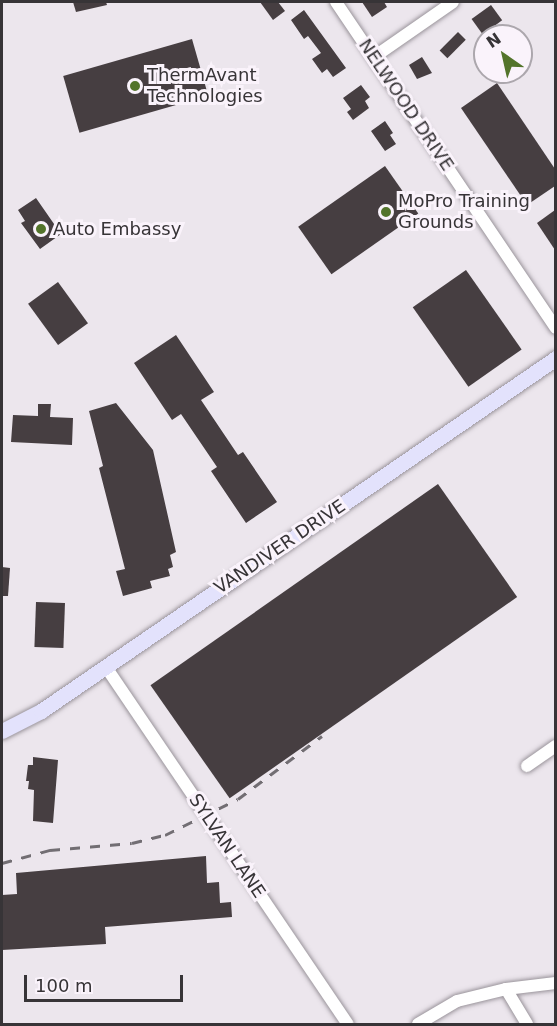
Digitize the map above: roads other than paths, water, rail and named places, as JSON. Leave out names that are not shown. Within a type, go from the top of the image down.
[{"type":"main road","name":"VANDIVER DRIVE","points":[[2,731],[41,711],[555,358]]},
{"type":"street","name":"NELWOOD DRIVE","points":[[336,2],[555,328]]},
{"type":"street","points":[[374,57],[453,2]]},
{"type":"street","name":"SYLVAN LANE","points":[[105,667],[348,1024]]},
{"type":"street","points":[[527,766],[555,746]]},
{"type":"street","points":[[418,1024],[457,1001],[506,989],[555,983]]},
{"type":"street","points":[[506,989],[527,1024]]},
{"type":"railway","points":[[2,863],[50,850],[132,843],[165,835],[238,799],[322,736]]},
{"type":"place","name":"ThermAvant Technologies","points":[[135,86]]},
{"type":"place","name":"MoPro Training Grounds","points":[[386,212]]},
{"type":"place","name":"Auto Embassy","points":[[41,229]]}]
